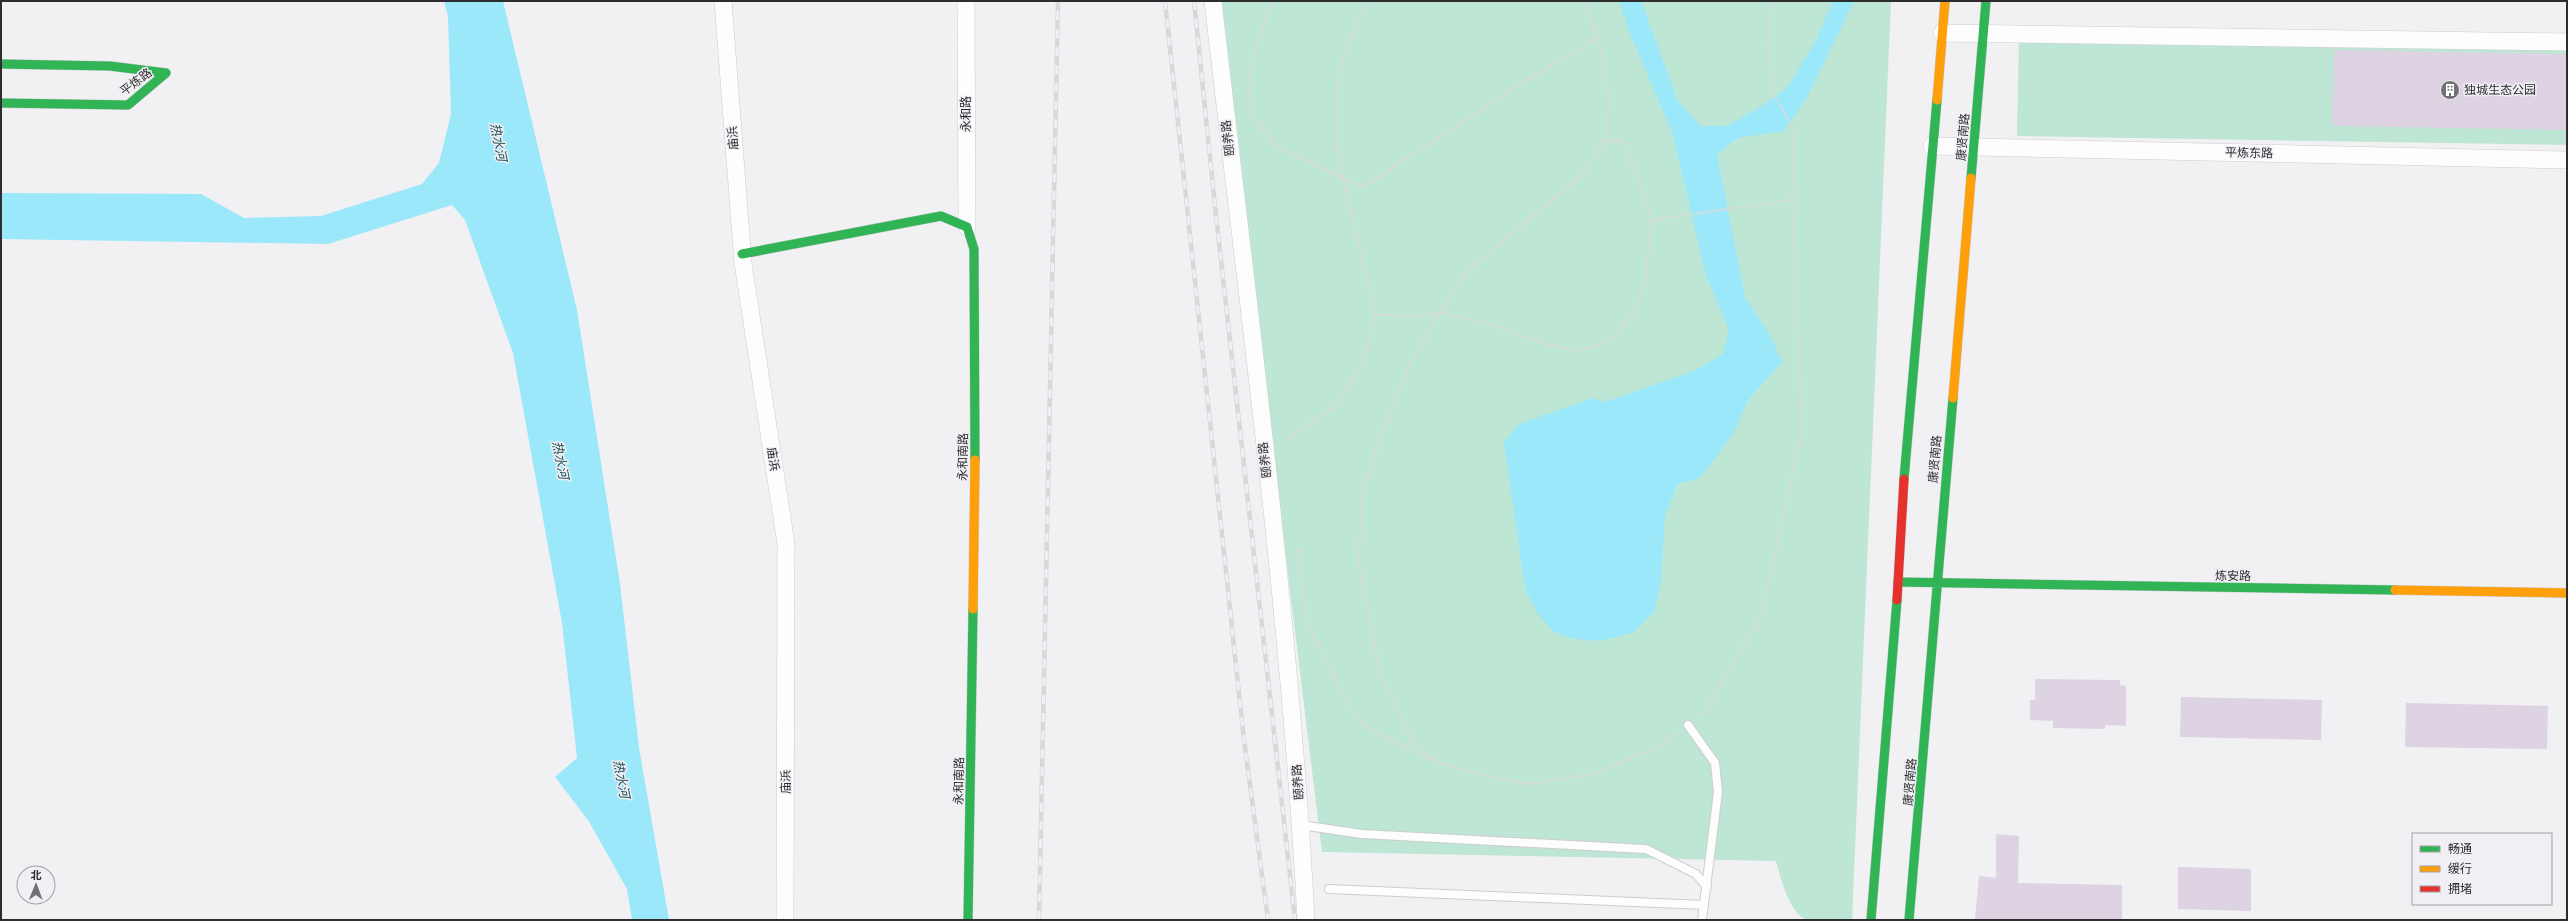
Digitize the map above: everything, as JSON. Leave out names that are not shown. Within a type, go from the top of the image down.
[{"type":"street","name":"庙浜","points":[[723,1],[742,254],[786,544],[785,920]]},
{"type":"street","name":"永和路","points":[[966,1],[967,227]]},
{"type":"street","name":"颐养路","points":[[1213,1],[1286,646],[1301,826],[1306,920]]},
{"type":"street","points":[[1871,920],[1898,582],[1903,488],[1945,1]]},
{"type":"street","name":"康贤南路","points":[[1910,920],[1986,1]]},
{"type":"street","points":[[1942,33],[2567,42]]},
{"type":"street","name":"平炼路","points":[[1,64],[110,66],[166,73],[128,105],[1,103]]},
{"type":"street","name":"平炼东路","points":[[1932,146],[2567,160]]},
{"type":"street","points":[[742,254],[941,216],[967,227]]},
{"type":"street","name":"永和南路","points":[[967,227],[974,249],[976,373],[968,920]]},
{"type":"street","name":"炼安路","points":[[1898,582],[2567,593]]},
{"type":"lane","points":[[1688,725],[1715,763],[1718,792],[1702,920]]},
{"type":"lane","points":[[1301,826],[1362,834],[1646,848],[1696,874],[1707,887]]},
{"type":"lane","points":[[1329,889],[1704,906]]},
{"type":"path","points":[[1272,1],[1258,41],[1249,80],[1248,109],[1275,146],[1363,187],[1530,78],[1598,38]]},
{"type":"path","points":[[1285,448],[1284,440],[1339,404],[1363,361],[1374,314],[1343,179],[1336,137],[1339,68],[1367,1]]},
{"type":"path","points":[[1437,762],[1413,741],[1380,674],[1359,563],[1362,493],[1379,440],[1410,363],[1462,276],[1582,175],[1605,141],[1609,99],[1598,38],[1584,1]]},
{"type":"path","points":[[1297,547],[1307,623],[1350,708],[1369,729],[1437,762],[1492,777],[1530,784],[1597,773],[1662,744],[1705,712],[1761,617],[1802,431],[1792,200],[1792,127],[1773,93],[1768,50],[1770,10],[1773,1]]},
{"type":"path","points":[[1374,314],[1410,316],[1440,313],[1487,324],[1541,343],[1578,351],[1609,342],[1635,313],[1646,274],[1651,220],[1640,184],[1623,140],[1605,141]]},
{"type":"path","points":[[1651,220],[1792,200]]},
{"type":"green space","points":[[1218,1],[1891,1],[1852,920],[1808,920],[1802,917],[1791,904],[1776,861],[1322,852]]},
{"type":"green space","points":[[2019,37],[2567,48],[2567,145],[2017,136]]},
{"type":"water","name":"热水河","points":[[444,1],[503,1],[577,310],[620,584],[639,748],[669,920],[632,920],[627,889],[588,820],[555,777],[577,758],[562,623],[513,353],[465,220],[452,205],[328,244],[1,239],[1,193],[201,194],[244,218],[321,216],[422,184],[439,163],[451,114],[448,16]]},
{"type":"water","points":[[1619,1],[1641,1],[1678,101],[1700,126],[1726,126],[1759,108],[1787,88],[1815,42],[1833,1],[1854,1],[1806,99],[1784,131],[1738,138],[1717,154],[1745,297],[1770,335],[1782,362],[1748,400],[1733,434],[1701,477],[1678,484],[1665,514],[1661,581],[1654,612],[1634,632],[1601,641],[1568,638],[1553,631],[1537,613],[1525,588],[1504,442],[1519,424],[1593,398],[1605,402],[1694,371],[1723,354],[1729,330],[1706,275],[1672,132],[1631,36]]},
{"type":"building","name":"独城生态公园","points":[[2334,50],[2567,54],[2567,130],[2332,126]]},
{"type":"building","points":[[2035,679],[2120,680],[2120,685],[2126,686],[2126,726],[2105,725],[2105,729],[2053,728],[2053,721],[2030,720],[2030,700],[2035,700]]},
{"type":"building","points":[[2181,697],[2322,700],[2321,740],[2180,737]]},
{"type":"building","points":[[2406,703],[2548,706],[2547,749],[2405,747]]},
{"type":"building","points":[[1996,834],[2019,836],[2018,883],[2122,885],[2122,920],[1975,920],[1979,876],[1996,878]]},
{"type":"building","points":[[2178,867],[2251,869],[2251,911],[2178,909]]},
{"type":"railway","points":[[1039,920],[1058,1]]},
{"type":"railway","points":[[1165,1],[1244,740],[1268,920]]},
{"type":"railway","points":[[1194,1],[1216,216],[1295,920]]},
{"type":"traffic: fast","points":[[1971,178],[1986,1]]},
{"type":"traffic: fast","points":[[1,64],[110,66],[166,73]]},
{"type":"traffic: fast","points":[[1,103],[128,105],[166,73]]},
{"type":"traffic: fast","points":[[1904,479],[1937,100]]},
{"type":"traffic: fast","points":[[742,254],[941,216],[967,227],[974,249],[975,460]]},
{"type":"traffic: fast","points":[[1909,920],[1953,398]]},
{"type":"traffic: fast","points":[[1898,582],[2395,590]]},
{"type":"traffic: fast","points":[[1871,920],[1897,600]]},
{"type":"traffic: fast","points":[[968,920],[973,609]]},
{"type":"traffic: slow","points":[[1937,100],[1945,1]]},
{"type":"traffic: slow","points":[[1953,398],[1971,178]]},
{"type":"traffic: slow","points":[[973,609],[975,460]]},
{"type":"traffic: slow","points":[[2395,590],[2567,593]]},
{"type":"traffic: jam","points":[[1897,600],[1904,479]]},
{"type":"place","name":"独城生态公园","points":[[2450,90]]}]
